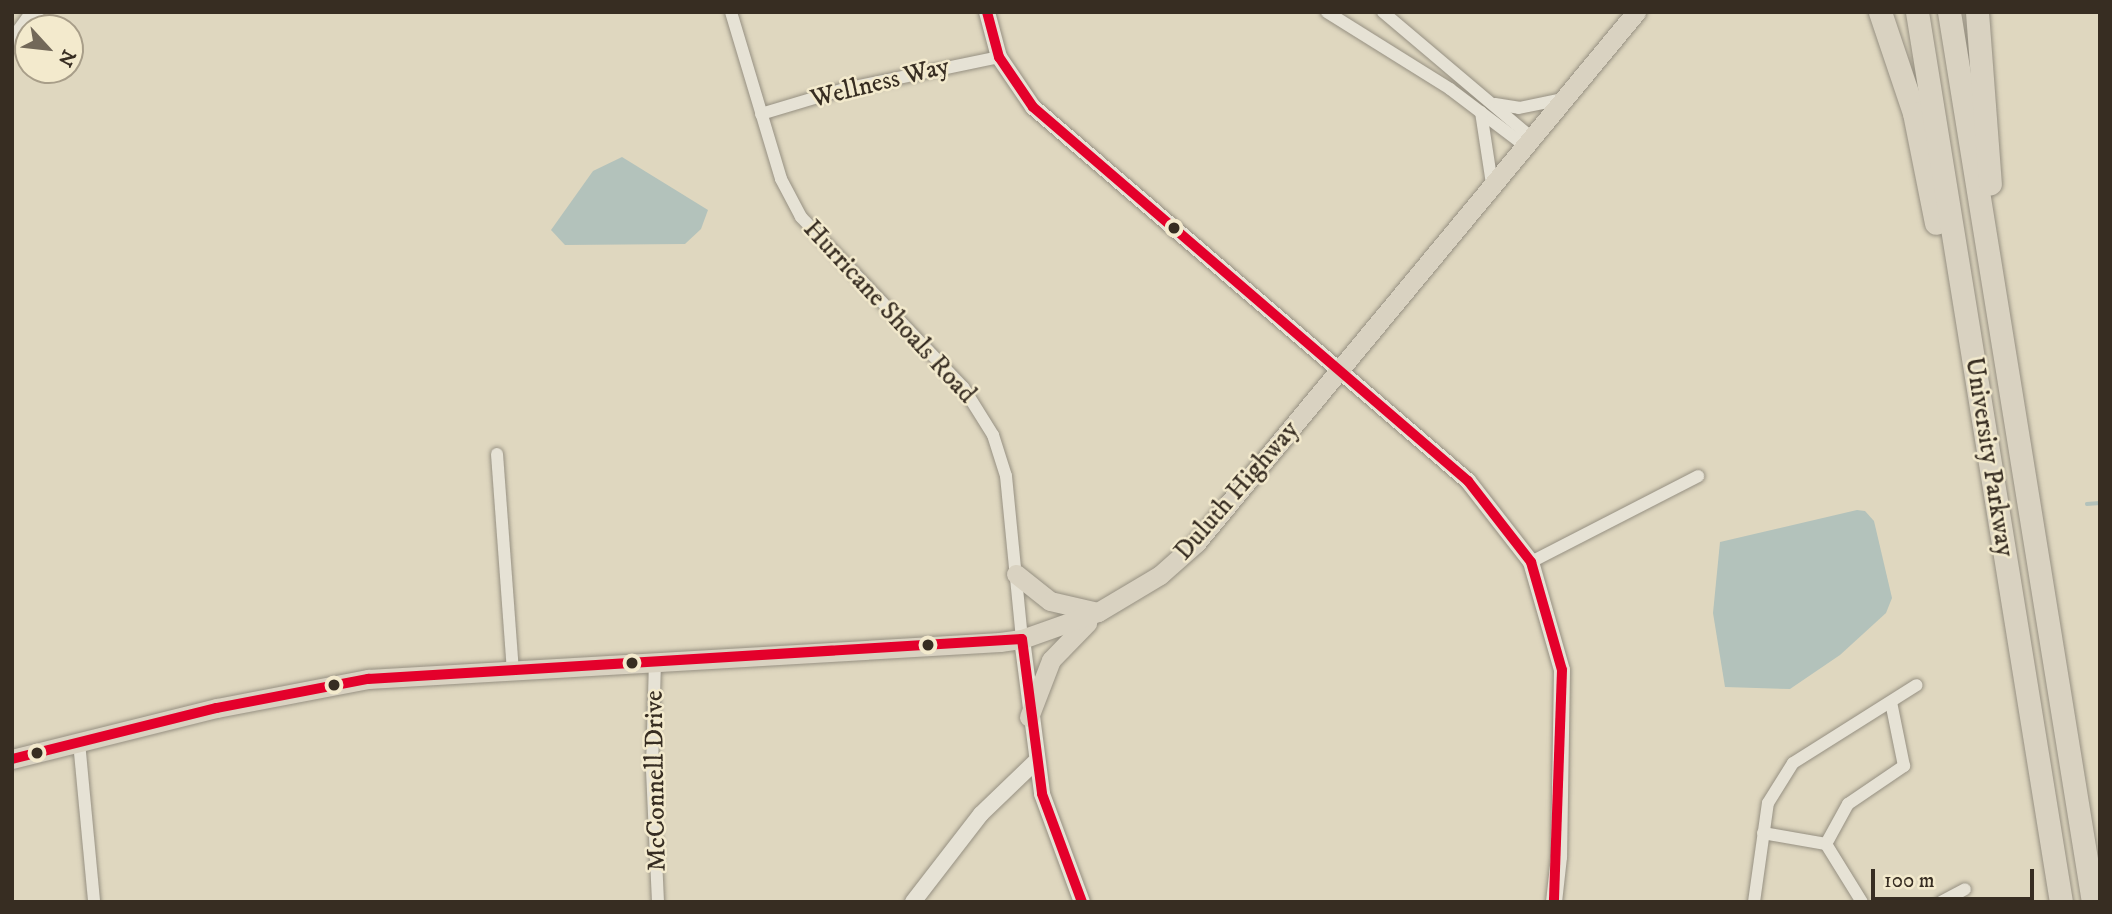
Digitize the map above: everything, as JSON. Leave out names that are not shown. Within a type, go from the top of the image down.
[{"type":"highway","points":[[1880,12],[1914,113],[1956,334],[1982,413]]},
{"type":"highway","name":"University Parkway","points":[[1917,12],[2061,902]]},
{"type":"highway","name":"University Parkway","points":[[1949,12],[2092,902]]},
{"type":"highway","points":[[1977,12],[1995,296]]},
{"type":"main road","points":[[12,44],[35,12]]},
{"type":"main road","name":"Duluth Highway","points":[[12,759],[331,685],[655,660],[1022,639],[1098,612],[1151,581],[1196,543],[1636,12]]},
{"type":"main road","points":[[1016,574],[1050,601],[1098,612]]},
{"type":"main road","points":[[1029,718],[1051,660],[1098,612]]},
{"type":"street","name":"Hurricane Shoals Road","points":[[731,12],[781,179],[808,228],[949,373],[985,418],[1006,476],[1035,762],[1050,825],[1082,902]]},
{"type":"street","points":[[987,12],[999,57],[1033,107],[1468,481],[1531,562],[1562,670],[1559,858],[1554,902]]},
{"type":"street","points":[[1327,12],[1484,106],[1513,108],[1562,99]]},
{"type":"street","points":[[1383,12],[1484,106],[1527,141]]},
{"type":"street","name":"Wellness Way","points":[[761,114],[870,83],[999,57]]},
{"type":"street","points":[[1484,106],[1492,184]]},
{"type":"street","points":[[497,454],[513,670]]},
{"type":"street","points":[[1531,562],[1698,477]]},
{"type":"street","name":"McConnell Drive","points":[[655,660],[652,770],[658,902]]},
{"type":"street","points":[[1754,902],[1768,803],[1793,763],[1917,685]]},
{"type":"street","points":[[1826,844],[1848,804],[1904,766],[1891,702]]},
{"type":"street","points":[[79,742],[94,902]]},
{"type":"street","points":[[913,902],[995,798],[1035,762]]},
{"type":"street","points":[[1763,833],[1826,844],[1863,902]]},
{"type":"street","points":[[1941,902],[1965,889]]},
{"type":"shaded area","points":[[622,157],[708,210],[701,229],[685,244],[565,245],[551,230],[593,171]]},
{"type":"shaded area","points":[[1857,510],[1865,511],[1874,521],[1892,598],[1886,613],[1840,655],[1790,689],[1725,687],[1713,613],[1720,542]]},
{"type":"waterway","points":[[2087,504],[2100,503]]},
{"type":"transit line","points":[[987,12],[999,57],[1033,107],[1468,481],[1531,562],[1562,670],[1554,902]]},
{"type":"transit line","points":[[12,759],[217,708],[368,679],[1022,639],[1042,794],[1082,902]]}]
